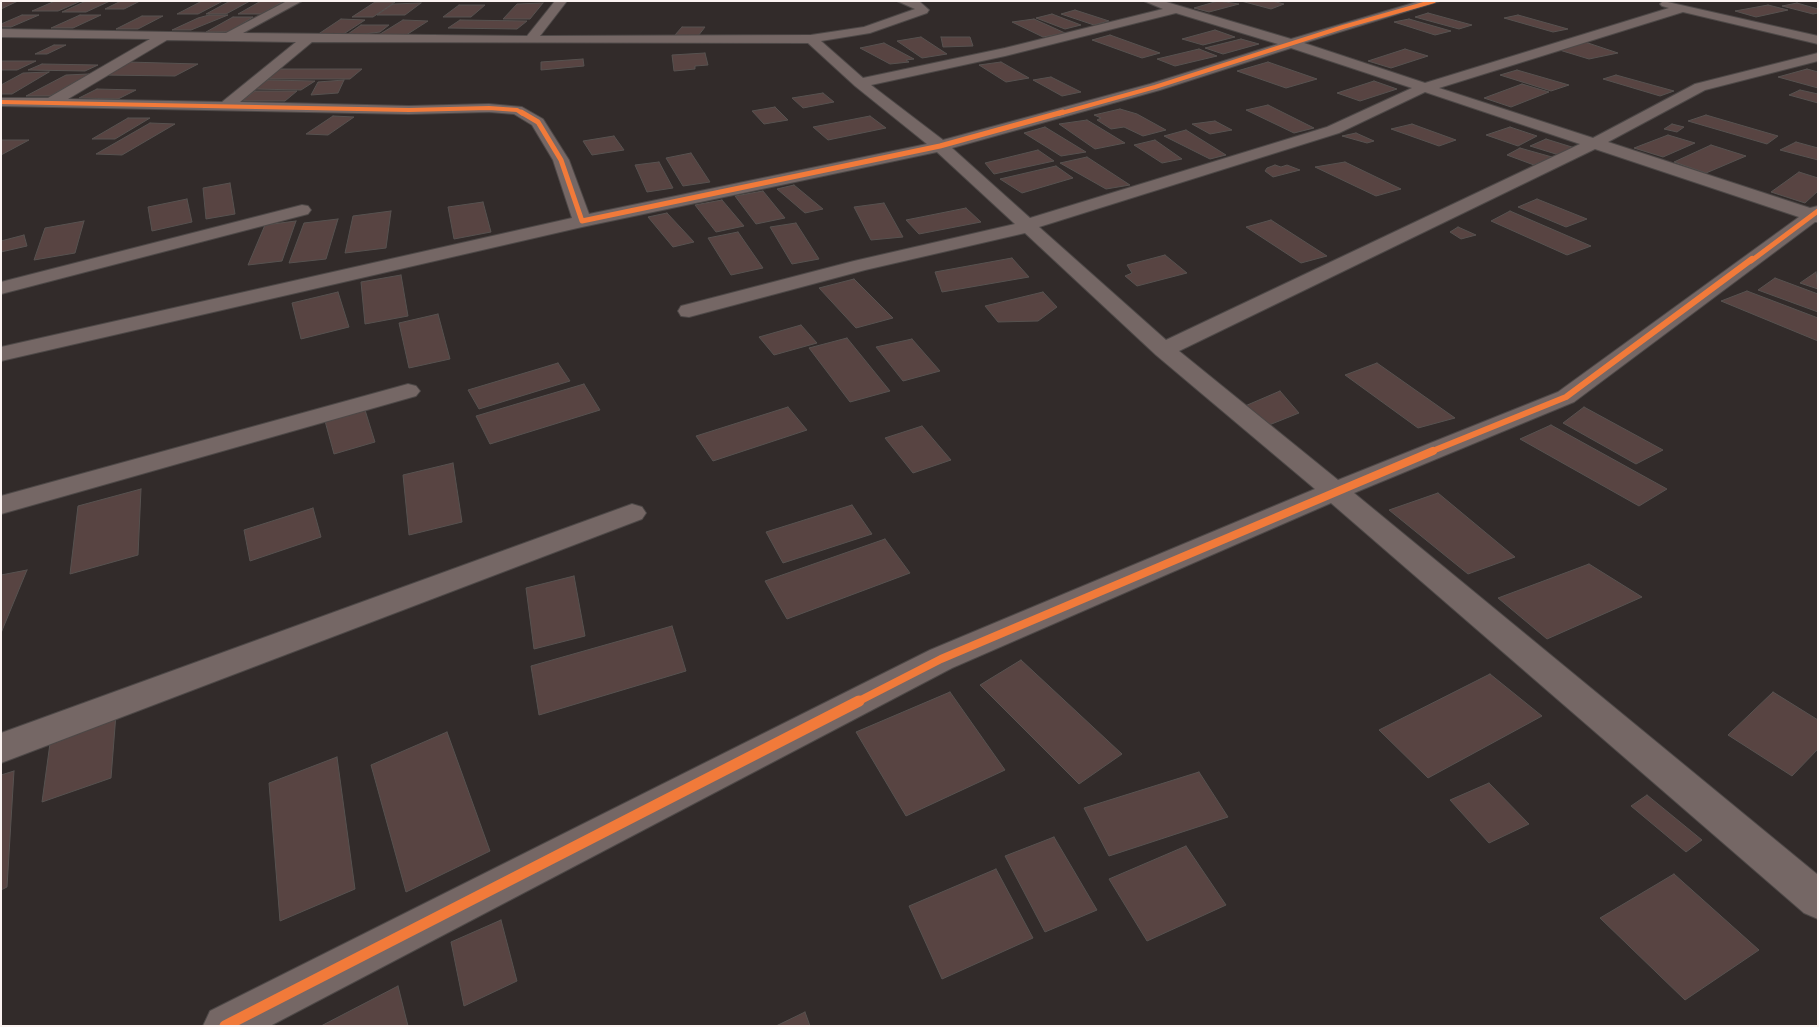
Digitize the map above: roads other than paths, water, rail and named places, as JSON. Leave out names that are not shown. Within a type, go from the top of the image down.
[{"type":"street","points":[[228,36],[296,1]]},
{"type":"street","points":[[530,40],[560,1]]},
{"type":"street","points":[[1,33],[530,40],[811,38],[866,30],[923,10],[916,4],[903,1]]},
{"type":"street","points":[[1150,1],[1293,44],[1595,144],[1816,214]]},
{"type":"street","points":[[1,354],[582,221],[940,146],[1155,87],[1434,1]]},
{"type":"street","points":[[1653,1],[1818,40]]},
{"type":"street","points":[[860,83],[1005,52],[1199,3]]},
{"type":"street","points":[[688,312],[861,265],[1027,226],[1333,130],[1423,88],[1683,8]]},
{"type":"street","points":[[1,42],[22,33]]},
{"type":"street","points":[[1804,37],[1818,34]]},
{"type":"street","points":[[51,103],[166,36]]},
{"type":"street","points":[[226,107],[310,37]]},
{"type":"street","points":[[811,38],[860,83],[940,146],[1164,350],[1818,900]]},
{"type":"street","points":[[1164,350],[1595,144],[1700,87],[1818,57]]},
{"type":"street","points":[[1,102],[409,110],[489,108],[517,110],[538,122],[561,160],[582,221]]},
{"type":"street","points":[[1,288],[302,210]]},
{"type":"street","points":[[225,1026],[941,659],[1335,492],[1566,397],[1816,214]]},
{"type":"street","points":[[1,505],[408,391]]},
{"type":"street","points":[[1,748],[632,513]]}]
